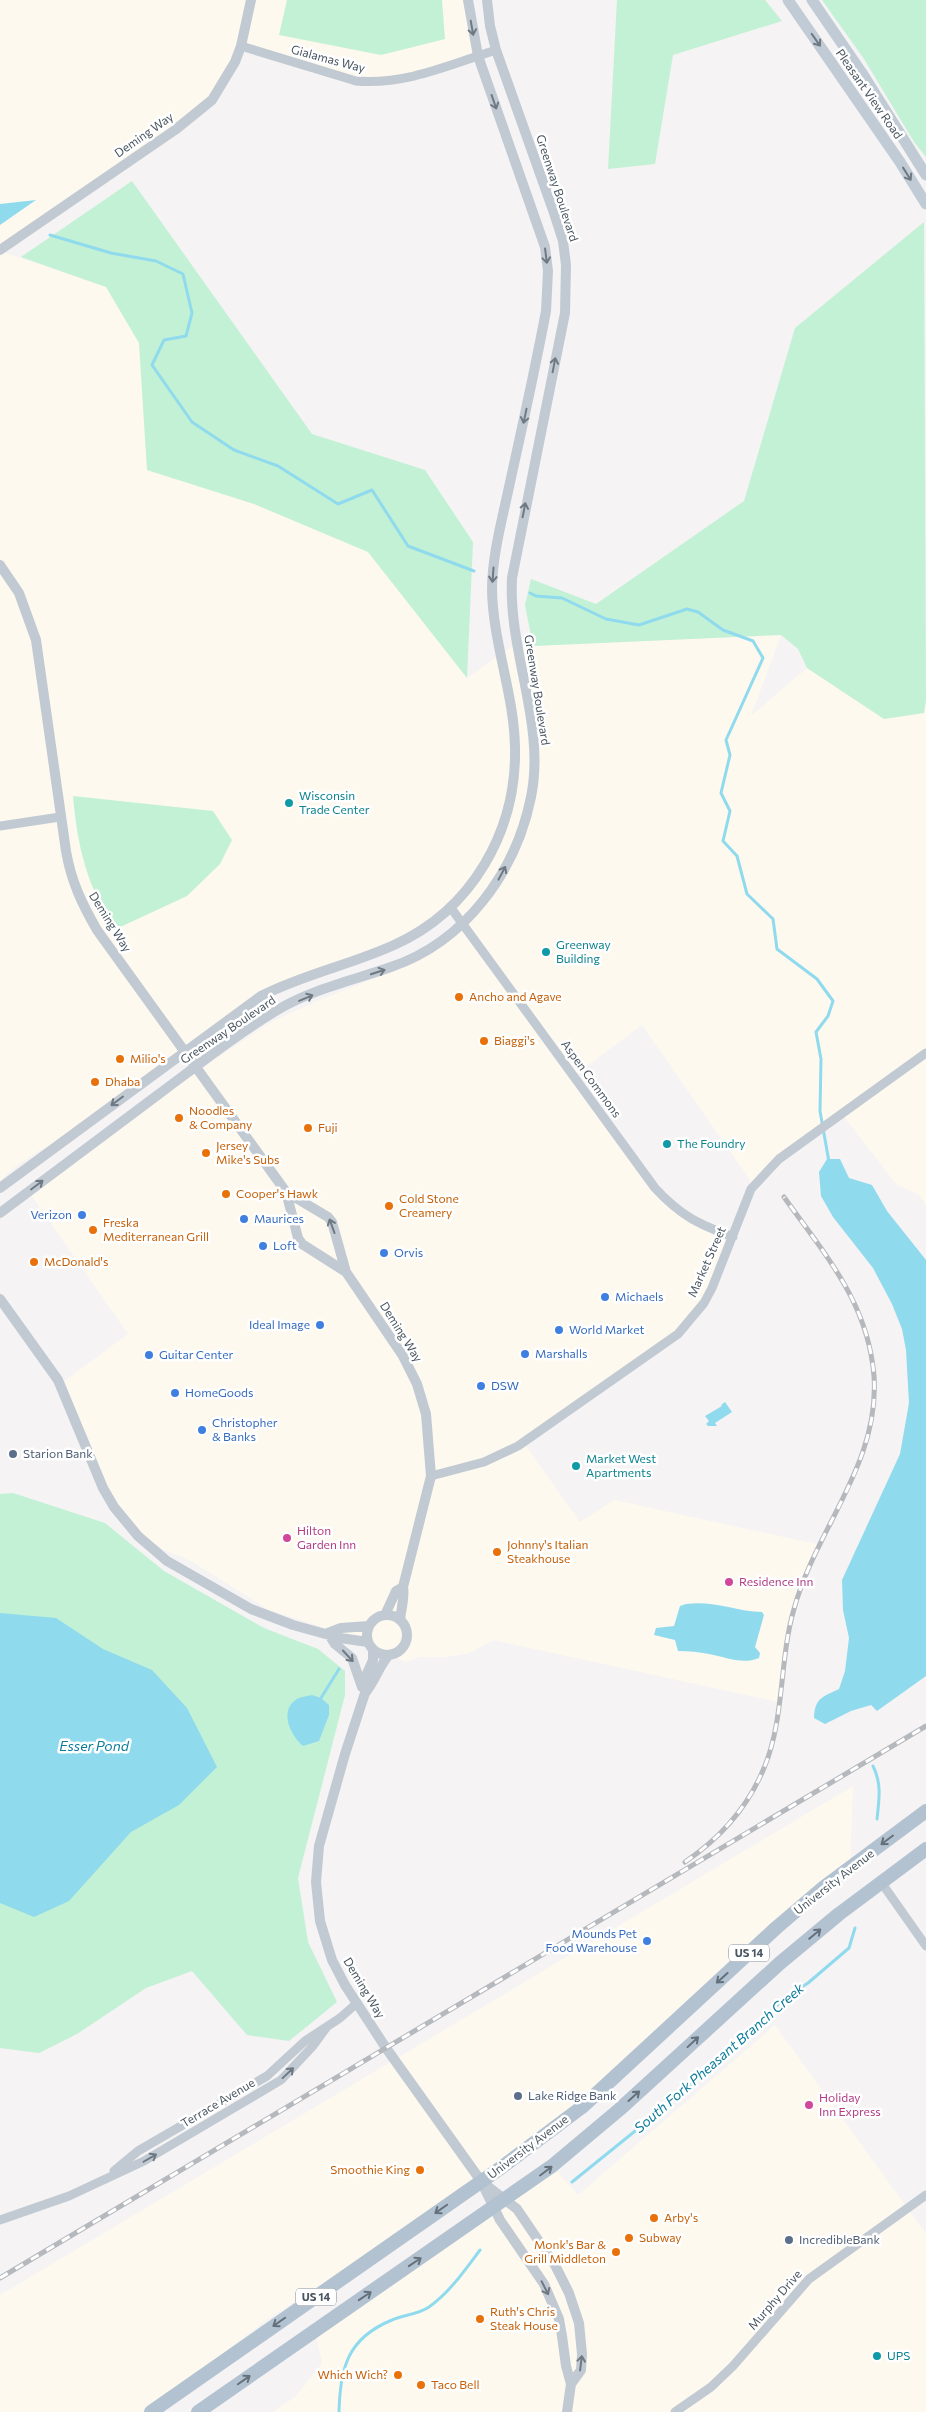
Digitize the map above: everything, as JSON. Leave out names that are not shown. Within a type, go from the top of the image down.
[{"type":"main road","name":"Pleasant View Road","points":[[788,0],[900,162],[926,204]]},
{"type":"main road","name":"Pleasant View Road","points":[[812,0],[867,80],[926,175]]},
{"type":"main road","name":"University Avenue","points":[[151,2412],[481,2181],[582,2107],[776,1928],[824,1887],[926,1811]]},
{"type":"main road","name":"US 14","points":[[198,2412],[552,2166],[611,2117],[780,1963],[881,1882],[926,1849]]},
{"type":"street","name":"Deming Way","points":[[0,250],[174,130],[212,100],[235,62],[241,46],[251,0]]},
{"type":"street","name":"Greenway Boulevard","points":[[0,1188],[261,996],[286,983],[395,945],[416,933],[451,908],[470,886],[492,854],[502,831],[515,776],[515,746],[495,627],[493,570],[540,343],[548,292],[545,247],[478,56],[468,0]]},
{"type":"street","name":"Greenway Boulevard","points":[[0,1213],[196,1066],[280,1008],[331,987],[413,958],[463,923],[498,882],[522,831],[532,794],[534,770],[532,727],[514,628],[512,578],[564,313],[566,264],[563,241],[496,50],[490,26],[487,0]]},
{"type":"street","name":"Gialamas Way","points":[[241,46],[356,81],[373,82],[416,77],[496,50]]},
{"type":"street","name":"Deming Way","points":[[0,565],[19,593],[36,640],[60,818],[70,872],[83,905],[97,930],[286,1192],[298,1238],[302,1244],[346,1272]]},
{"type":"street","points":[[0,826],[60,818]]},
{"type":"street","name":"Aspen Commons","points":[[451,908],[655,1188],[670,1204],[700,1225],[733,1237]]},
{"type":"street","name":"Market Street","points":[[430,1476],[484,1462],[518,1446],[678,1334],[704,1303],[733,1237],[751,1189],[776,1161],[926,1053]]},
{"type":"street","name":"Deming Way","points":[[286,1192],[328,1217],[332,1222],[346,1272],[398,1347],[417,1384],[426,1414],[430,1476],[402,1587],[404,1594],[401,1603],[400,1620]]},
{"type":"street","points":[[0,1299],[58,1380],[103,1488],[114,1507],[138,1536],[167,1561],[251,1609],[293,1625],[371,1646],[383,1655],[398,1652],[407,1640],[406,1628],[400,1620],[384,1615],[375,1619],[369,1626],[340,1628],[328,1633]]},
{"type":"street","name":"Deming Way","points":[[384,1615],[396,1591],[402,1587]]},
{"type":"street","points":[[369,1626],[371,1646]]},
{"type":"street","points":[[328,1633],[335,1644],[352,1658],[365,1693]]},
{"type":"street","name":"Deming Way","points":[[371,1646],[372,1660],[365,1678],[365,1693],[322,1829],[316,1882],[320,1921],[325,1941],[345,1985],[356,2003],[430,2111],[481,2181],[500,2220],[535,2270],[551,2298],[558,2319],[570,2384],[567,2412]]},
{"type":"street","name":"Deming Way","points":[[365,1693],[374,1682],[383,1662],[389,1655]]},
{"type":"street","points":[[881,1882],[926,1946]]},
{"type":"street","name":"Terrace Avenue","points":[[0,2220],[69,2196],[144,2161],[281,2080],[312,2047],[326,2028],[356,2003]]},
{"type":"street","name":"Deming Way","points":[[481,2181],[517,2209],[555,2265],[575,2306],[581,2338],[581,2370],[570,2384]]},
{"type":"street","name":"Murphy Drive","points":[[674,2412],[710,2387],[734,2366],[809,2279],[926,2195]]},
{"type":"shaded area","points":[[0,0],[468,0],[478,56],[373,82],[241,46],[212,100],[0,250]]},
{"type":"shaded area","points":[[0,251],[106,287],[139,343],[147,470],[254,504],[368,552],[467,678],[511,647],[781,635],[751,716],[807,668],[884,719],[924,713],[926,700],[926,1205],[919,1195],[896,1184],[842,1114],[796,1146],[751,1189],[750,1180],[642,1025],[574,1076],[663,1200],[732,1240],[694,1318],[524,1443],[580,1522],[614,1500],[821,1545],[794,1604],[778,1702],[493,1640],[470,1653],[447,1657],[420,1657],[406,1662],[316,1625],[269,1610],[191,1561],[164,1550],[138,1531],[119,1506],[100,1473],[63,1382],[128,1334],[31,1195],[190,1076],[273,1021],[317,1001],[416,962],[464,929],[451,908],[416,933],[286,983],[58,1145],[44,1148],[16,1166],[0,1181]]},
{"type":"shaded area","points":[[853,1786],[850,1868],[615,2077],[481,2181],[265,2321],[146,2412],[0,2412],[0,2295]]},
{"type":"shaded area","points":[[775,2025],[926,2234],[926,2412],[273,2412],[296,2396],[322,2363],[316,2336],[552,2166],[578,2195]]},
{"type":"green space","points":[[287,0],[442,0],[445,39],[381,55],[279,35]]},
{"type":"green space","points":[[617,0],[765,0],[782,21],[673,55],[655,164],[608,169]]},
{"type":"green space","points":[[822,0],[926,0],[926,157],[914,142],[864,59]]},
{"type":"green space","points":[[132,181],[312,434],[425,470],[473,542],[467,678],[368,552],[254,504],[147,470],[139,343],[106,287],[21,257]]},
{"type":"green space","points":[[924,222],[926,700],[924,713],[884,719],[807,668],[798,649],[781,635],[533,646],[525,605],[531,579],[596,604],[744,501],[795,328]]},
{"type":"green space","points":[[73,796],[213,811],[232,840],[220,864],[187,896],[116,929],[98,898],[85,866],[77,831]]},
{"type":"green space","points":[[13,1493],[105,1523],[164,1571],[264,1628],[318,1649],[345,1671],[345,1695],[298,1878],[308,1942],[337,2002],[289,2041],[247,2035],[192,1971],[146,1988],[77,2034],[39,2053],[0,2048],[0,1494]]},
{"type":"water","points":[[36,200],[0,225],[0,204]]},
{"type":"water","points":[[827,1159],[840,1159],[849,1178],[872,1185],[887,1211],[926,1260],[926,1676],[877,1711],[871,1705],[851,1711],[825,1724],[814,1718],[816,1706],[824,1696],[839,1689],[845,1671],[849,1638],[843,1610],[842,1580],[900,1454],[909,1403],[906,1350],[902,1329],[892,1304],[873,1268],[833,1217],[821,1196],[819,1172]]},
{"type":"water","points":[[725,1402],[732,1412],[715,1423],[717,1426],[708,1426],[706,1424],[709,1421],[705,1416],[722,1406]]},
{"type":"water","points":[[705,1603],[762,1612],[764,1615],[755,1647],[760,1653],[759,1658],[740,1661],[690,1651],[678,1651],[675,1640],[654,1635],[656,1628],[674,1626],[680,1606]]},
{"type":"water","name":"Esser Pond","points":[[0,1613],[56,1618],[103,1649],[152,1670],[187,1708],[217,1767],[179,1805],[131,1832],[69,1901],[34,1917],[0,1903]]},
{"type":"water","points":[[312,1695],[321,1698],[329,1705],[329,1715],[319,1741],[303,1746],[294,1736],[288,1723],[288,1710],[297,1699]]},
{"type":"waterway","name":"South Fork Pheasant Branch Creek","points":[[50,235],[111,253],[156,261],[183,274],[192,313],[186,336],[164,340],[152,365],[192,422],[234,450],[278,466],[338,504],[372,490],[408,546],[474,571]]},
{"type":"waterway","name":"South Fork Pheasant Branch Creek","points":[[530,593],[536,596],[562,598],[606,619],[639,625],[687,609],[698,612],[723,630],[753,641],[763,658],[726,740],[730,755],[721,793],[730,811],[723,841],[737,856],[747,894],[773,919],[777,949],[817,979],[833,1001],[828,1016],[816,1032],[821,1059],[820,1111],[829,1162]]},
{"type":"waterway","points":[[321,1698],[339,1669]]},
{"type":"waterway","name":"South Fork Pheasant Branch Creek","points":[[873,1766],[879,1786],[877,1819]]},
{"type":"waterway","name":"South Fork Pheasant Branch Creek","points":[[572,2182],[676,2098],[785,1998],[808,1983],[849,1948],[855,1928]]},
{"type":"waterway","name":"South Fork Pheasant Branch Creek","points":[[339,2412],[345,2368],[349,2356],[356,2345],[377,2327],[421,2311],[437,2301],[463,2273],[480,2250]]},
{"type":"railway","points":[[685,1862],[698,1853],[731,1821],[750,1796],[764,1768],[771,1749],[779,1709],[786,1648],[794,1609],[804,1579],[857,1467],[867,1438],[873,1408],[874,1376],[870,1349],[854,1302],[829,1260],[784,1197]]},
{"type":"railway","points":[[0,2278],[926,1726]]},
{"type":"place","name":"Wisconsin Trade Center","points":[[289,803]]},
{"type":"place","name":"Greenway Building","points":[[546,952]]},
{"type":"place","name":"Ancho and Agave","points":[[459,997]]},
{"type":"place","name":"Biaggi's","points":[[484,1041]]},
{"type":"place","name":"Milio's","points":[[120,1059]]},
{"type":"place","name":"Dhaba","points":[[95,1082]]},
{"type":"place","name":"Noodles & Company","points":[[179,1118]]},
{"type":"place","name":"Fuji","points":[[308,1128]]},
{"type":"place","name":"The Foundry","points":[[667,1144]]},
{"type":"place","name":"Jersey Mike's Subs","points":[[206,1153]]},
{"type":"place","name":"Cooper's Hawk","points":[[226,1194]]},
{"type":"place","name":"Cold Stone Creamery","points":[[389,1206]]},
{"type":"place","name":"Verizon","points":[[82,1215]]},
{"type":"place","name":"Maurices","points":[[244,1219]]},
{"type":"place","name":"Freska Mediterranean Grill","points":[[93,1230]]},
{"type":"place","name":"Loft","points":[[263,1246]]},
{"type":"place","name":"Orvis","points":[[384,1253]]},
{"type":"place","name":"McDonald's","points":[[34,1262]]},
{"type":"place","name":"Michaels","points":[[605,1297]]},
{"type":"place","name":"Ideal Image","points":[[320,1325]]},
{"type":"place","name":"World Market","points":[[559,1330]]},
{"type":"place","name":"Marshalls","points":[[525,1354]]},
{"type":"place","name":"Guitar Center","points":[[149,1355]]},
{"type":"place","name":"DSW","points":[[481,1386]]},
{"type":"place","name":"HomeGoods","points":[[175,1393]]},
{"type":"place","name":"Christopher & Banks","points":[[202,1430]]},
{"type":"place","name":"Starion Bank","points":[[13,1454]]},
{"type":"place","name":"Market West Apartments","points":[[576,1466]]},
{"type":"place","name":"Hilton Garden Inn","points":[[287,1538]]},
{"type":"place","name":"Johnny's Italian Steakhouse","points":[[497,1552]]},
{"type":"place","name":"Residence Inn","points":[[729,1582]]},
{"type":"place","name":"Mounds Pet Food Warehouse","points":[[647,1941]]},
{"type":"place","name":"Lake Ridge Bank","points":[[518,2096]]},
{"type":"place","name":"Holiday Inn Express","points":[[809,2105]]},
{"type":"place","name":"Smoothie King","points":[[420,2170]]},
{"type":"place","name":"Arby's","points":[[654,2218]]},
{"type":"place","name":"Subway","points":[[629,2238]]},
{"type":"place","name":"IncredibleBank","points":[[789,2240]]},
{"type":"place","name":"Monk's Bar & Grill Middleton","points":[[616,2252]]},
{"type":"place","name":"Ruth's Chris Steak House","points":[[480,2319]]},
{"type":"place","name":"UPS","points":[[877,2356]]},
{"type":"place","name":"Which Wich?","points":[[398,2375]]},
{"type":"place","name":"Taco Bell","points":[[421,2385]]}]
